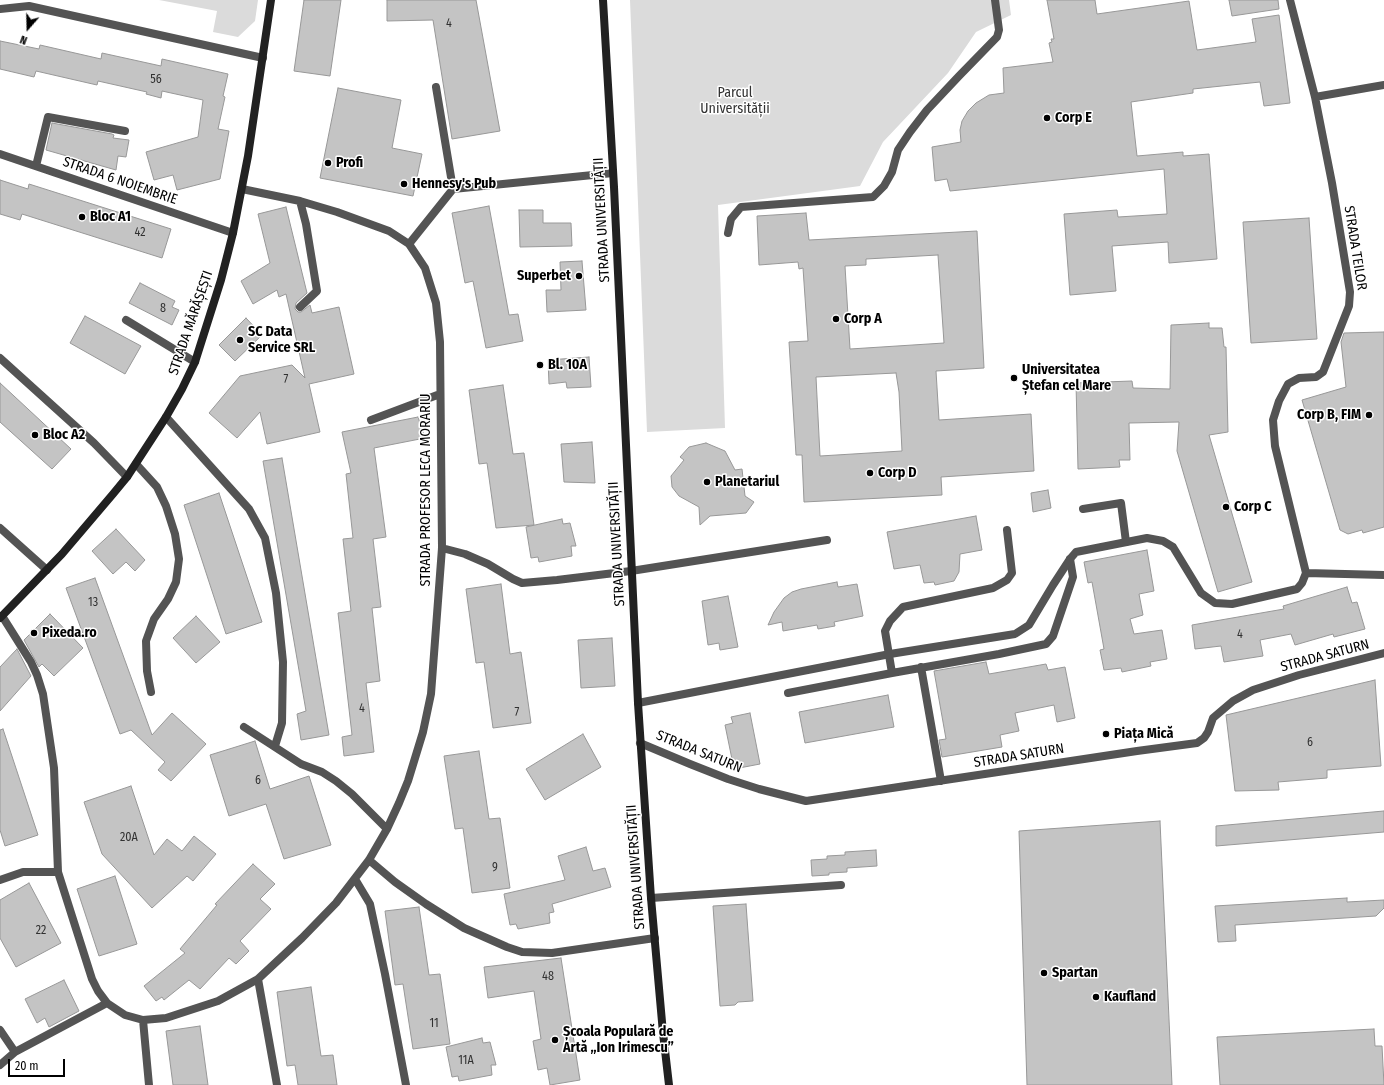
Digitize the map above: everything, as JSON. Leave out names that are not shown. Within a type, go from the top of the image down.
[{"type":"street","name":"STRADA MĂRĂȘEȘTI","points":[[1,617],[47,570],[127,477],[166,417],[182,389],[194,362],[222,280],[242,189],[271,0]]},
{"type":"street","name":"STRADA UNIVERSITĂȚII","points":[[603,0],[613,173],[640,743],[662,1033],[669,1085]]},
{"type":"street","points":[[728,233],[731,219],[742,207],[873,197],[884,186],[892,172],[898,150],[927,110],[998,37],[999,30],[995,0]]},
{"type":"street","name":"STRADA TEILOR","points":[[1290,0],[1315,97],[1332,183],[1350,292],[1349,306],[1323,372],[1316,377],[1299,378],[1288,384],[1273,420],[1275,446],[1306,573]]},
{"type":"street","points":[[0,9],[30,3],[263,58]]},
{"type":"street","points":[[1315,97],[1384,85]]},
{"type":"street","points":[[436,86],[453,189]]},
{"type":"street","points":[[36,166],[48,117],[125,131]]},
{"type":"street","name":"STRADA 6 NOIEMBRIE","points":[[0,154],[232,233]]},
{"type":"street","points":[[409,244],[453,189],[613,173]]},
{"type":"street","name":"STRADA PROFESOR LECA MORARIU","points":[[1,617],[31,662],[43,694],[54,768],[58,872],[92,979],[98,991],[107,1003],[124,1015],[143,1020],[166,1018],[218,1001],[258,978],[302,938],[336,903],[369,860],[387,829],[408,781],[423,732],[431,694],[442,548],[440,342],[436,303],[425,268],[409,244],[389,231],[337,212],[300,201],[242,189]]},
{"type":"street","points":[[300,201],[306,224],[318,291],[300,307]]},
{"type":"street","points":[[126,320],[194,362]]},
{"type":"street","points":[[0,358],[94,444],[127,477]]},
{"type":"street","points":[[371,420],[440,394]]},
{"type":"street","points":[[166,417],[249,509],[265,538],[276,593],[283,662],[282,723],[275,746]]},
{"type":"street","points":[[136,464],[157,487],[166,506],[175,534],[179,559],[176,582],[168,600],[154,619],[146,641],[147,671],[151,692]]},
{"type":"street","points":[[1083,509],[1121,503],[1126,542]]},
{"type":"street","points":[[0,528],[47,570]]},
{"type":"street","points":[[892,673],[886,631],[890,621],[903,608],[993,588],[1006,580],[1012,572],[1007,530]]},
{"type":"street","points":[[638,704],[890,654],[1015,634],[1030,624],[1070,559],[1076,552],[1147,538],[1164,541],[1173,547],[1201,593],[1215,603],[1232,604],[1297,589],[1302,583],[1306,573],[1384,575]]},
{"type":"street","points":[[442,548],[465,554],[488,564],[522,583],[631,571],[827,540]]},
{"type":"street","points":[[788,693],[1046,644],[1053,636],[1073,577],[1070,559]]},
{"type":"street","name":"STRADA SATURN","points":[[640,743],[728,779],[759,789],[806,801],[1197,743],[1204,738],[1208,732],[1213,718],[1232,701],[1253,690],[1300,675],[1384,653]]},
{"type":"street","points":[[921,667],[941,781]]},
{"type":"street","points":[[244,726],[301,764],[322,772],[336,781],[352,794],[387,829]]},
{"type":"street","points":[[369,860],[395,882],[464,928],[522,952],[552,953],[655,938]]},
{"type":"street","points":[[0,880],[23,872],[58,872]]},
{"type":"street","points":[[354,879],[370,904],[406,1085]]},
{"type":"street","points":[[651,898],[841,885]]},
{"type":"street","points":[[258,978],[278,1085]]},
{"type":"street","points":[[0,1065],[15,1052],[107,1003]]},
{"type":"street","points":[[143,1020],[149,1085]]},
{"type":"street","points":[[0,1030],[15,1052]]},
{"type":"green space","points":[[159,0],[258,0],[255,21],[238,37],[213,32],[217,11]]},
{"type":"green space","name":"Parcul Universității","points":[[630,0],[1009,0],[1011,15],[976,32],[948,73],[883,142],[860,186],[718,205],[725,428],[647,432]]},
{"type":"building","points":[[304,0],[341,0],[330,76],[294,71]]},
{"type":"building","points":[[387,0],[476,0],[500,131],[452,139],[433,20],[387,21]]},
{"type":"building","points":[[1047,0],[1095,0],[1097,14],[1189,1],[1197,50],[1256,42],[1252,19],[1279,15],[1290,103],[1264,106],[1260,82],[1193,89],[1193,93],[1131,102],[1137,156],[1183,152],[1183,156],[1209,154],[1217,259],[1169,263],[1168,242],[1112,246],[1116,291],[1070,295],[1064,214],[1117,210],[1118,217],[1167,214],[1164,169],[950,191],[947,179],[935,181],[932,147],[961,142],[960,130],[962,121],[968,111],[976,103],[989,95],[1004,93],[1003,68],[1053,62],[1049,43],[1052,42],[1051,39],[1054,39]]},
{"type":"building","points":[[1229,0],[1278,0],[1279,9],[1232,16]]},
{"type":"building","points":[[0,41],[39,49],[40,45],[101,59],[102,53],[161,66],[162,59],[228,74],[218,129],[229,131],[220,179],[177,190],[173,175],[154,180],[146,152],[198,137],[203,100],[162,91],[161,98],[146,94],[147,92],[98,81],[97,85],[36,71],[34,77],[0,69]]},
{"type":"building","points":[[338,88],[401,100],[392,148],[422,154],[413,196],[320,178]]},
{"type":"building","points":[[52,123],[112,134],[114,135],[113,138],[129,140],[126,157],[118,156],[116,170],[46,150]]},
{"type":"building","name":"Bloc A1","points":[[0,180],[28,189],[29,184],[171,229],[162,258],[22,214],[20,220],[0,214]]},
{"type":"building","points":[[489,206],[509,315],[518,314],[523,341],[486,348],[473,281],[465,283],[452,213]]},
{"type":"building","points":[[286,207],[307,293],[296,303],[295,309],[298,312],[301,312],[310,305],[312,313],[339,307],[354,374],[309,384],[320,432],[267,444],[260,412],[237,438],[209,413],[240,376],[292,365],[305,378],[286,294],[279,297],[277,290],[253,304],[241,281],[270,263],[258,214]]},
{"type":"building","points":[[519,210],[543,210],[543,223],[571,223],[572,246],[520,247]]},
{"type":"building","points":[[806,213],[809,240],[977,231],[984,368],[936,371],[939,420],[1031,414],[1034,471],[941,477],[942,495],[804,502],[802,455],[796,455],[789,342],[808,341],[803,268],[799,269],[798,262],[759,265],[757,216]],"holes":[[[938,255],[944,343],[850,349],[845,266],[866,265],[866,259]],[[896,373],[899,392],[902,451],[820,456],[816,377]]]},
{"type":"building","points":[[1309,218],[1317,339],[1251,343],[1243,222]]},
{"type":"building","points":[[582,261],[586,310],[547,312],[546,290],[561,290],[560,262]]},
{"type":"building","points":[[140,283],[175,301],[172,307],[179,310],[172,325],[129,303]]},
{"type":"building","points":[[85,316],[141,346],[125,374],[70,343]]},
{"type":"building","name":"SC Data Service SRL","points":[[246,318],[262,335],[235,361],[219,345]]},
{"type":"building","points":[[1209,323],[1209,328],[1222,328],[1224,347],[1226,347],[1228,432],[1209,435],[1252,582],[1218,592],[1177,451],[1179,422],[1129,423],[1130,460],[1119,460],[1120,467],[1078,469],[1076,383],[1132,381],[1133,388],[1170,389],[1171,325]]},
{"type":"building","points":[[1384,332],[1384,527],[1363,533],[1362,530],[1348,534],[1340,530],[1302,400],[1346,387],[1341,342],[1344,333]]},
{"type":"building","points":[[589,357],[591,387],[567,388],[566,382],[549,384],[548,360]]},
{"type":"building","name":"Bloc A2","points":[[0,383],[71,449],[52,469],[0,422]]},
{"type":"building","points":[[503,385],[513,454],[524,453],[534,525],[496,528],[487,463],[479,464],[469,390]]},
{"type":"building","points":[[418,417],[425,438],[374,448],[386,537],[373,539],[381,607],[372,608],[380,681],[366,683],[374,752],[344,756],[342,737],[352,735],[338,613],[351,611],[343,539],[353,538],[346,474],[351,473],[342,432]]},
{"type":"building","points":[[592,442],[595,483],[564,482],[561,444]]},
{"type":"building","name":"Planetariul","points":[[706,443],[725,451],[735,470],[742,469],[745,496],[754,502],[746,513],[710,516],[700,525],[699,507],[679,496],[672,487],[671,476],[684,460],[680,457],[689,447]]},
{"type":"building","points":[[282,458],[329,735],[301,740],[297,714],[306,711],[263,461]]},
{"type":"building","points":[[1048,490],[1051,508],[1033,512],[1031,493]]},
{"type":"building","points":[[219,493],[262,622],[226,634],[184,505]]},
{"type":"building","points":[[976,516],[982,550],[960,554],[959,572],[954,581],[935,585],[934,582],[924,583],[920,565],[894,569],[887,532]]},
{"type":"building","points":[[562,519],[563,524],[570,523],[576,546],[571,546],[572,556],[539,562],[538,557],[531,558],[526,527]]},
{"type":"building","points":[[116,529],[145,560],[135,571],[126,562],[113,574],[92,551]]},
{"type":"building","points":[[1147,550],[1154,591],[1139,594],[1143,615],[1130,619],[1134,634],[1162,630],[1167,659],[1150,662],[1151,666],[1122,672],[1121,668],[1104,670],[1100,650],[1104,649],[1092,582],[1088,583],[1084,562]]},
{"type":"building","points":[[95,578],[152,735],[172,713],[206,744],[171,781],[158,770],[165,762],[131,730],[120,734],[66,588]]},
{"type":"building","points":[[837,582],[838,587],[857,584],[863,616],[834,622],[835,626],[818,629],[817,625],[783,631],[782,622],[768,625],[774,612],[784,598],[792,592]]},
{"type":"building","points":[[501,584],[510,654],[521,652],[531,723],[493,728],[484,662],[476,663],[466,589]]},
{"type":"building","points":[[1347,587],[1352,603],[1357,602],[1365,629],[1334,637],[1333,634],[1295,645],[1291,634],[1260,640],[1263,656],[1224,662],[1221,646],[1195,649],[1192,625],[1284,609],[1283,606]]},
{"type":"building","points":[[728,596],[738,647],[720,650],[719,643],[708,645],[702,601]]},
{"type":"building","points":[[50,614],[83,648],[54,676],[42,664],[39,667],[24,640]]},
{"type":"building","points":[[196,616],[220,642],[196,663],[173,638]]},
{"type":"building","points":[[612,638],[615,686],[581,688],[578,640]]},
{"type":"building","points":[[17,649],[31,676],[0,711],[0,667]]},
{"type":"building","points":[[986,662],[989,674],[1046,664],[1048,670],[1065,667],[1075,718],[1057,722],[1054,705],[1015,713],[1019,731],[1000,735],[1002,747],[942,757],[939,740],[946,739],[934,671]]},
{"type":"building","points":[[1375,680],[1381,766],[1327,770],[1327,778],[1278,782],[1279,790],[1235,791],[1226,715]]},
{"type":"building","points":[[888,695],[894,727],[805,743],[799,712]]},
{"type":"building","points":[[750,713],[760,764],[734,769],[725,725],[733,723],[731,717]]},
{"type":"building","points":[[3,729],[38,835],[5,846],[0,830],[0,730]]},
{"type":"building","points":[[583,734],[601,767],[545,800],[526,769]]},
{"type":"building","points":[[255,741],[270,789],[309,776],[331,845],[284,859],[266,804],[229,816],[210,755]]},
{"type":"building","points":[[479,751],[489,819],[500,818],[510,888],[472,893],[463,828],[455,829],[444,756]]},
{"type":"building","points":[[131,786],[154,855],[167,839],[182,851],[194,836],[216,854],[193,881],[187,876],[152,908],[102,854],[84,802]]},
{"type":"building","points":[[1384,811],[1384,832],[1216,846],[1216,826]]},
{"type":"building","name":"Kaufland","points":[[1160,821],[1172,1085],[1027,1085],[1019,831]]},
{"type":"building","points":[[586,847],[593,871],[605,868],[611,887],[552,904],[554,912],[549,913],[550,923],[518,929],[516,924],[510,925],[504,894],[565,880],[558,856]]},
{"type":"building","points":[[876,850],[877,866],[847,868],[847,872],[812,876],[811,860],[827,859],[827,856],[845,855],[845,852]]},
{"type":"building","points":[[253,864],[275,884],[260,899],[271,909],[240,941],[249,951],[236,964],[229,958],[200,989],[189,980],[164,1000],[162,997],[156,1001],[144,986],[185,953],[180,949],[217,905],[215,904]]},
{"type":"building","points":[[115,876],[137,944],[99,956],[77,889]]},
{"type":"building","points":[[29,883],[61,943],[16,967],[0,938],[0,900]]},
{"type":"building","points":[[1347,898],[1347,902],[1384,900],[1384,908],[1376,916],[1235,925],[1236,941],[1218,942],[1215,906]]},
{"type":"building","points":[[746,904],[753,1001],[738,1002],[735,1005],[720,1006],[713,906]]},
{"type":"building","points":[[419,907],[429,975],[440,974],[450,1044],[413,1049],[403,984],[395,985],[385,911]]},
{"type":"building","points":[[561,958],[580,1080],[550,1085],[547,1068],[538,1070],[533,1041],[541,1039],[534,991],[488,998],[484,967]]},
{"type":"building","points":[[64,980],[79,1011],[49,1027],[45,1018],[37,1023],[25,999]]},
{"type":"building","points":[[311,987],[321,1056],[333,1055],[337,1085],[298,1085],[295,1065],[287,1066],[277,992]]},
{"type":"building","points":[[200,1026],[208,1085],[173,1085],[166,1031]]},
{"type":"building","points":[[1374,1029],[1375,1046],[1382,1046],[1384,1085],[1220,1085],[1217,1037]]},
{"type":"building","points":[[482,1038],[483,1043],[490,1042],[496,1065],[491,1065],[492,1075],[459,1081],[458,1076],[452,1077],[446,1047]]},
{"type":"place","name":"Corp E","points":[[1047,118]]},
{"type":"place","name":"Profi","points":[[328,163]]},
{"type":"place","name":"Hennesy's Pub","points":[[404,184]]},
{"type":"place","name":"Bloc A1","points":[[82,217]]},
{"type":"place","name":"Superbet","points":[[579,276]]},
{"type":"place","name":"Corp A","points":[[836,319]]},
{"type":"place","name":"SC Data Service SRL","points":[[240,340]]},
{"type":"place","name":"Bl. 10A","points":[[540,365]]},
{"type":"place","name":"Universitatea Ștefan cel Mare","points":[[1014,378]]},
{"type":"place","name":"Corp B, FIM","points":[[1369,415]]},
{"type":"place","name":"Bloc A2","points":[[35,435]]},
{"type":"place","name":"Corp D","points":[[870,473]]},
{"type":"place","name":"Planetariul","points":[[707,482]]},
{"type":"place","name":"Corp C","points":[[1226,507]]},
{"type":"place","name":"Pixeda.ro","points":[[34,633]]},
{"type":"place","name":"Piața Mică","points":[[1106,734]]},
{"type":"place","name":"Spartan","points":[[1044,973]]},
{"type":"place","name":"Kaufland","points":[[1096,997]]},
{"type":"place","name":"Școala Populară de Artă „Ion Irimescu”","points":[[555,1040]]}]
